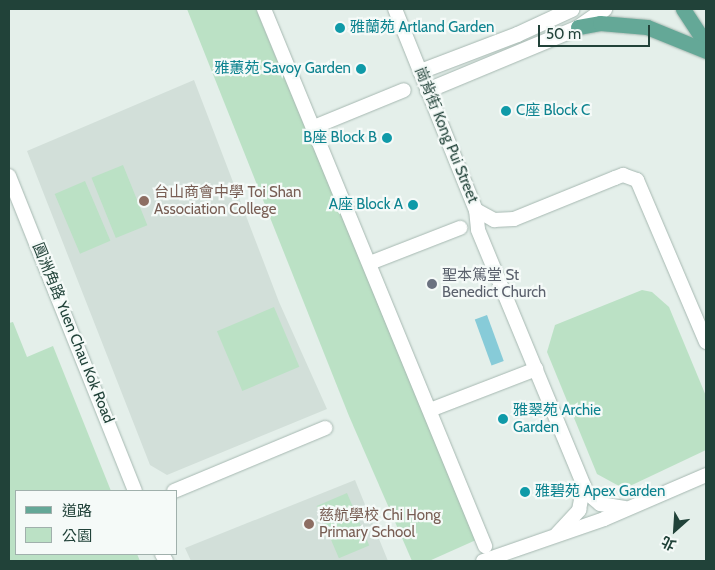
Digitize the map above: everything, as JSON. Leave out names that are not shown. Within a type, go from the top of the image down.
[{"type":"main road","points":[[683,9],[706,44]]},
{"type":"main road","points":[[578,27],[600,23],[647,26],[706,51]]},
{"type":"street","points":[[264,9],[485,546]]},
{"type":"street","name":"崗背街 Kong Pui Street","points":[[395,9],[476,210],[478,230],[587,493],[600,504],[625,508]]},
{"type":"street","points":[[420,71],[571,9]]},
{"type":"street","points":[[427,90],[578,27],[604,9]]},
{"type":"street","points":[[314,127],[404,90]]},
{"type":"street","points":[[476,210],[494,220],[504,221],[623,175],[637,180],[706,342]]},
{"type":"street","name":"圓洲角路 Yuen Chau Kok Road","points":[[9,176],[135,490]]},
{"type":"street","points":[[370,263],[460,228]]},
{"type":"street","points":[[430,410],[536,369]]},
{"type":"street","points":[[176,490],[326,428]]},
{"type":"street","points":[[484,561],[557,534],[589,525],[706,475]]},
{"type":"street","points":[[557,534],[579,510],[584,484]]},
{"type":"shaded area","points":[[194,80],[279,302],[327,409],[167,475],[150,465],[27,151]]},
{"type":"shaded area","name":"慈航學校 Chi Hong Primary School","points":[[355,480],[388,561],[191,561],[185,548]]},
{"type":"green space","points":[[187,9],[256,9],[476,540],[429,561],[412,561],[349,416]]},
{"type":"green space","points":[[123,165],[147,225],[116,238],[91,178]]},
{"type":"green space","points":[[85,181],[110,241],[80,254],[55,194]]},
{"type":"green space","points":[[642,290],[652,292],[669,307],[706,396],[706,450],[632,485],[619,486],[597,474],[547,352],[555,325]]},
{"type":"green space","points":[[274,307],[299,367],[242,391],[217,331]]},
{"type":"green space","points":[[13,322],[27,357],[53,346],[111,490],[15,490],[15,555],[137,555],[140,561],[9,561],[9,323]]},
{"type":"green space","points":[[347,493],[369,545],[339,558],[317,506]]},
{"type":"water","points":[[487,315],[504,361],[492,365],[475,319]]},
{"type":"place","name":"雅蘭苑 Artland Garden","points":[[340,28]]},
{"type":"place","name":"雅蕙苑 Savoy Garden","points":[[361,69]]},
{"type":"place","name":"C座 Block C","points":[[506,111]]},
{"type":"place","name":"B座 Block B","points":[[387,138]]},
{"type":"place","name":"台山商會中學 Toi Shan Association College","points":[[144,201]]},
{"type":"place","name":"A座 Block A","points":[[413,205]]},
{"type":"place","name":"聖本篤堂 St Benedict Church","points":[[432,284]]},
{"type":"place","name":"雅翠苑 Archie Garden","points":[[503,419]]},
{"type":"place","name":"雅碧苑 Apex Garden","points":[[525,492]]},
{"type":"place","name":"慈航學校 Chi Hong Primary School","points":[[309,524]]}]
